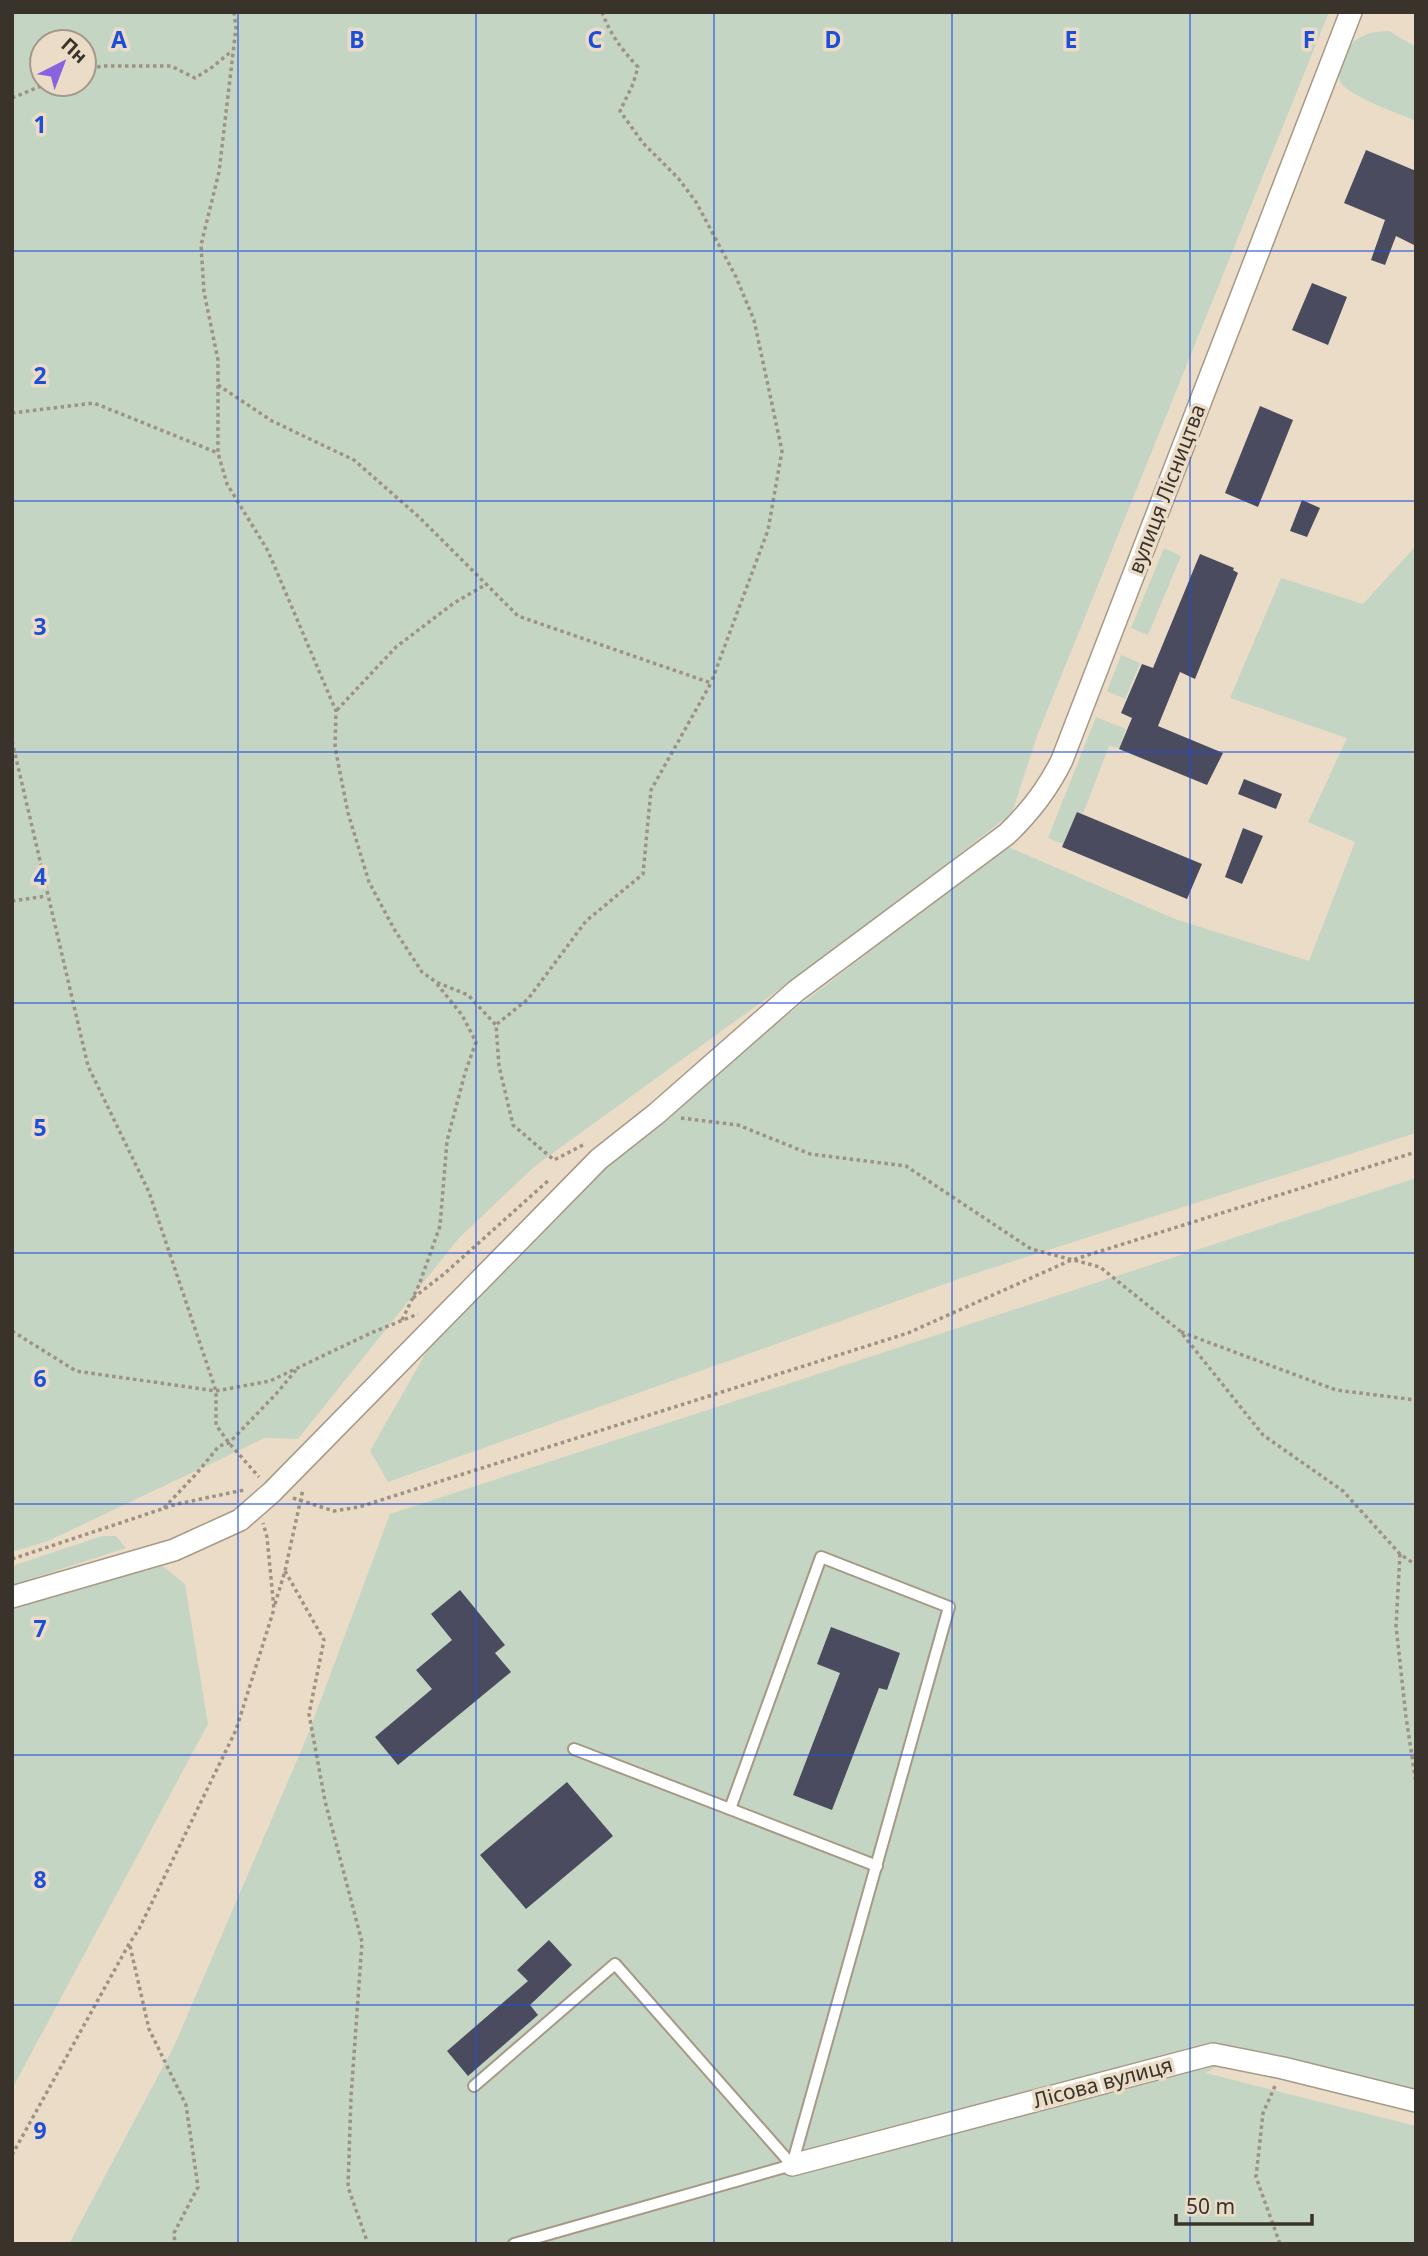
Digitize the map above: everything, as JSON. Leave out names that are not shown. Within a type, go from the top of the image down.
[{"type":"street","name":"вулиця Лісництва","points":[[12,1597],[174,1550],[240,1520],[272,1492],[599,1159],[656,1114],[796,991],[1007,834],[1030,811],[1054,777],[1351,12]]},
{"type":"street","name":"Лісова вулиця","points":[[792,2165],[1213,2054],[1283,2068],[1416,2101]]},
{"type":"lane","points":[[730,1809],[821,1557],[949,1607],[792,2165]]},
{"type":"lane","points":[[574,1749],[877,1866]]},
{"type":"lane","points":[[474,2086],[615,1964],[792,2165]]},
{"type":"lane","points":[[514,2244],[792,2165]]},
{"type":"path","points":[[234,12],[234,50],[219,172],[201,245],[204,292],[218,360],[218,453],[228,484],[268,551],[336,711],[335,747],[348,813],[369,882],[394,929],[422,972],[436,982],[468,995],[496,1025],[499,1066],[513,1125],[554,1160],[590,1141]]},
{"type":"path","points":[[496,1025],[528,999],[586,921],[643,874],[651,790],[711,683],[768,530],[782,451],[754,320],[736,277],[696,202],[678,178],[643,143],[620,111],[638,67],[609,30],[602,12]]},
{"type":"path","points":[[98,67],[171,66],[195,78],[234,50]]},
{"type":"path","points":[[218,385],[272,421],[354,460],[419,517],[518,616],[711,683]]},
{"type":"path","points":[[12,413],[94,403],[218,453]]},
{"type":"path","points":[[336,711],[396,647],[454,603],[487,584]]},
{"type":"path","points":[[12,741],[88,1066],[149,1192],[216,1391],[216,1425],[272,1492]]},
{"type":"path","points":[[12,901],[47,896]]},
{"type":"path","points":[[402,1321],[440,1226],[447,1142],[476,1042],[462,1015],[436,982]]},
{"type":"path","points":[[656,1114],[738,1125],[810,1154],[906,1166],[1031,1249],[1100,1267],[1180,1331],[1263,1435],[1343,1492],[1400,1554],[1416,1565]]},
{"type":"path","points":[[571,1160],[579,1147]]},
{"type":"path","points":[[12,1559],[177,1504],[249,1489],[272,1492],[334,1511],[359,1507],[566,1444],[908,1333],[1069,1261],[1416,1152]]},
{"type":"path","points":[[412,1300],[444,1275],[551,1178]]},
{"type":"path","points":[[12,1331],[76,1371],[216,1391],[270,1381],[426,1311]]},
{"type":"path","points":[[1180,1331],[1336,1390],[1416,1400]]},
{"type":"path","points":[[162,1510],[197,1474],[219,1446],[229,1443],[297,1368]]},
{"type":"path","points":[[12,2155],[139,1929],[236,1730],[285,1571],[303,1488]]},
{"type":"path","points":[[272,1492],[262,1518],[267,1537],[274,1609]]},
{"type":"path","points":[[1400,1554],[1396,1626],[1416,1783]]},
{"type":"path","points":[[285,1571],[324,1640],[309,1714],[325,1801],[362,1942],[351,2097],[348,2187],[368,2244]]},
{"type":"path","points":[[129,1944],[149,2029],[186,2105],[198,2187],[174,2233],[175,2244]]},
{"type":"path","points":[[1280,2244],[1256,2177],[1264,2113],[1283,2068]]},
{"type":"green space","points":[[12,12],[1329,12],[1037,736],[1012,813],[872,922],[535,1166],[459,1238],[298,1439],[265,1438],[48,1541],[12,1552]]},
{"type":"green space","points":[[1389,31],[1416,47],[1416,121],[1362,98],[1340,81],[1341,65],[1352,43],[1368,34]]},
{"type":"green space","points":[[1416,546],[1416,1133],[973,1274],[388,1482],[370,1451],[440,1328],[663,1111],[1006,846],[1175,919],[1309,961],[1355,842],[1308,822],[1347,738],[1230,698],[1281,578],[1363,604]]},
{"type":"green space","points":[[1164,548],[1181,556],[1148,635],[1131,628]]},
{"type":"green space","points":[[1121,655],[1140,663],[1125,699],[1107,691]]},
{"type":"green space","points":[[1096,717],[1126,729],[1119,748],[1109,746],[1083,814],[1077,812],[1063,844],[1048,838]]},
{"type":"green space","points":[[1416,1178],[1416,2089],[1241,2051],[1206,2073],[1416,2126],[1416,2244],[69,2244],[175,2044],[307,1737],[390,1514]]},
{"type":"green space","points":[[102,1536],[116,1536],[126,1548],[12,1585],[12,1566]]},
{"type":"green space","points":[[161,1565],[185,1584],[208,1724],[12,2089],[12,1607]]},
{"type":"building","points":[[1366,150],[1416,171],[1416,246],[1396,236],[1385,265],[1371,260],[1385,220],[1344,203]]},
{"type":"building","points":[[1312,283],[1347,297],[1328,345],[1292,330]]},
{"type":"building","points":[[1260,406],[1293,420],[1258,507],[1225,493]]},
{"type":"building","points":[[1302,500],[1320,508],[1307,537],[1290,531]]},
{"type":"building","points":[[1200,554],[1234,568],[1238,573],[1195,679],[1180,672],[1158,726],[1223,753],[1207,785],[1119,749],[1132,718],[1121,713],[1142,664],[1153,668]]},
{"type":"building","points":[[1244,779],[1282,794],[1276,809],[1238,794]]},
{"type":"building","points":[[1077,812],[1202,864],[1187,899],[1062,847]]},
{"type":"building","points":[[1243,828],[1263,836],[1242,884],[1225,877]]},
{"type":"building","points":[[460,1590],[505,1645],[495,1653],[511,1672],[398,1765],[375,1737],[432,1689],[416,1670],[452,1640],[431,1614]]},
{"type":"building","points":[[831,1627],[900,1653],[887,1690],[879,1688],[832,1810],[793,1795],[840,1673],[817,1664]]},
{"type":"building","points":[[567,1782],[613,1836],[526,1909],[480,1855]]},
{"type":"building","points":[[549,1940],[572,1965],[530,2005],[538,2015],[468,2076],[447,2051],[528,1981],[517,1970]]}]
